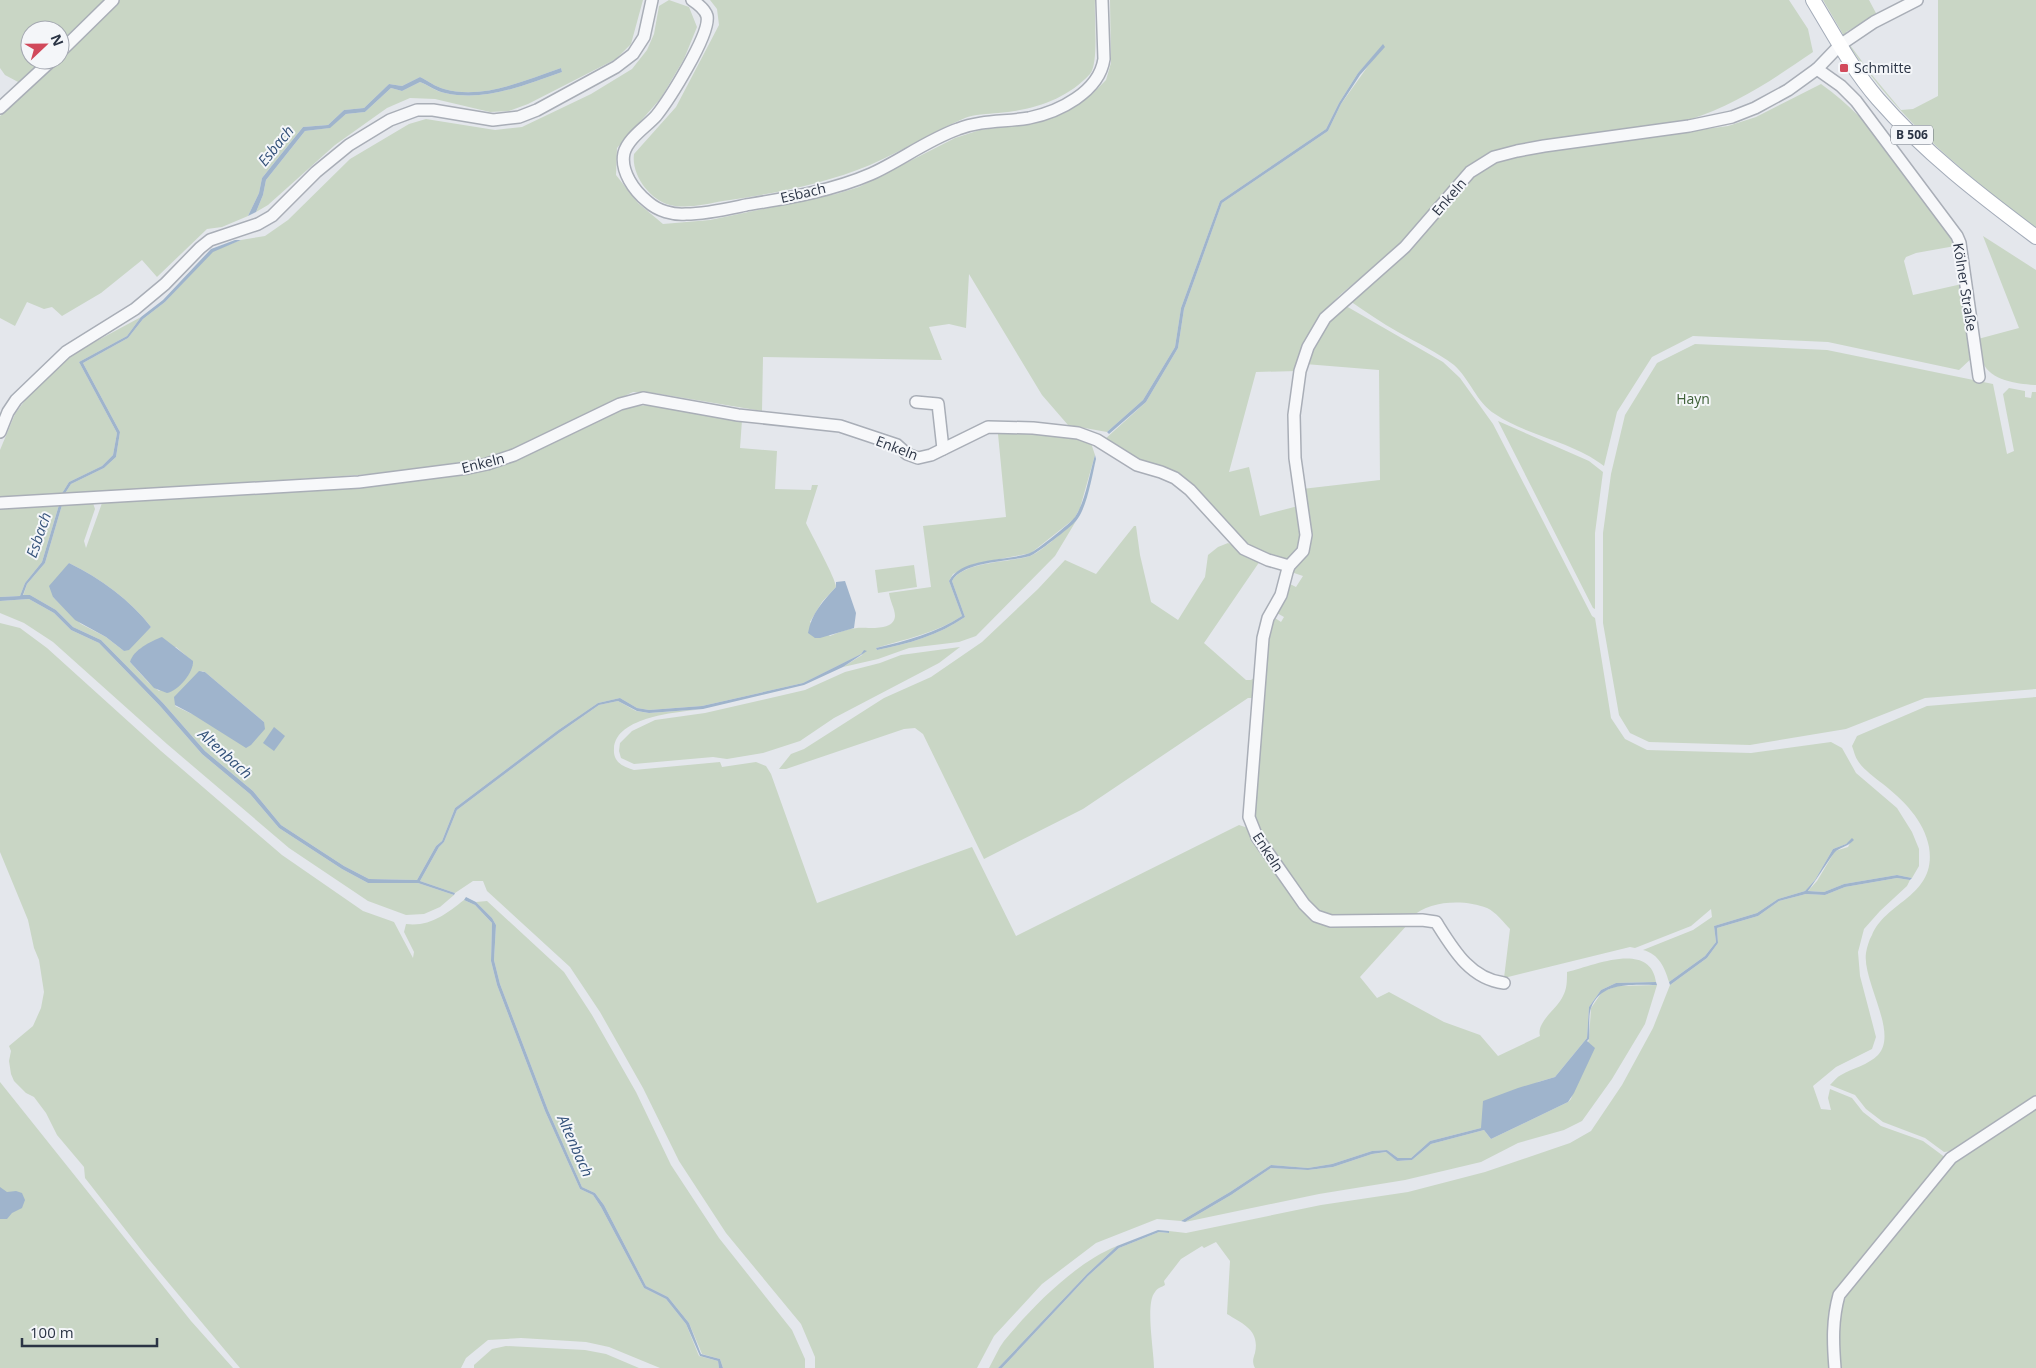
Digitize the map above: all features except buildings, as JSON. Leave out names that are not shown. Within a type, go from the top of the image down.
[{"type":"main road","name":"B 506","points":[[1813,0],[1840,45],[1877,98],[1908,132],[1950,170],[2036,237]]},
{"type":"street","points":[[70,42],[113,0]]},
{"type":"street","points":[[0,432],[6,416],[16,400],[66,352],[135,308],[165,284],[206,243],[219,236],[258,224],[272,216],[316,172],[349,145],[390,120],[417,110],[440,110],[492,120],[519,117],[538,110],[616,68],[633,54],[644,37],[652,0]]},
{"type":"street","name":"Esbach","points":[[692,0],[706,14],[706,28],[673,92],[658,112],[627,146],[624,158],[624,168],[630,180],[649,203],[667,212],[686,214],[758,203],[843,184],[877,171],[957,129],[972,124],[1030,118],[1060,108],[1090,86],[1098,78],[1103,68],[1102,0]]},
{"type":"street","name":"Enkeln","points":[[1504,983],[1493,982],[1475,973],[1458,955],[1436,922],[1422,920],[1330,922],[1316,916],[1304,904],[1257,837],[1249,817],[1248,806],[1264,638],[1268,618],[1281,595],[1289,566],[1303,551],[1306,535],[1297,474],[1294,415],[1300,371],[1310,341],[1326,318],[1405,247],[1470,172],[1494,157],[1526,149],[1690,126],[1732,117],[1777,96],[1816,69],[1840,45],[1874,22],[1917,0]]},
{"type":"street","name":"Kölner Straße","points":[[1816,69],[1842,86],[1856,101],[1957,236],[1960,243],[1980,377]]},
{"type":"street","points":[[0,108],[41,70]]},
{"type":"street","name":"Enkeln","points":[[0,503],[359,482],[468,468],[514,455],[620,404],[643,398],[738,415],[840,426],[897,445],[907,454],[918,458],[926,457],[988,427],[1051,429],[1085,435],[1097,440],[1131,463],[1168,474],[1181,481],[1240,546],[1257,555],[1289,566]]},
{"type":"street","points":[[916,402],[938,404],[943,449]]},
{"type":"street","points":[[1835,1368],[1833,1344],[1834,1314],[1839,1295],[1951,1158],[2036,1102]]},
{"type":"green space","points":[[0,0],[105,0],[70,34],[70,20],[20,20],[20,70],[34,70],[20,83],[5,75],[0,68]]},
{"type":"green space","points":[[120,0],[643,0],[631,44],[616,59],[528,104],[509,111],[490,112],[435,99],[410,98],[387,108],[335,145],[268,205],[256,212],[263,195],[266,180],[305,131],[329,128],[346,114],[365,112],[391,88],[402,91],[420,82],[442,92],[460,95],[490,94],[519,87],[562,72],[561,68],[504,87],[474,92],[444,89],[420,77],[402,86],[389,84],[364,108],[344,110],[328,125],[303,127],[262,178],[259,193],[248,216],[222,227],[207,229],[157,277],[142,260],[101,293],[62,316],[52,307],[44,309],[27,302],[15,326],[0,318],[0,116],[48,70],[70,70],[70,48]]},
{"type":"green space","points":[[669,0],[689,7],[697,27],[684,59],[661,98],[617,148],[616,175],[638,203],[663,224],[710,220],[836,194],[859,187],[955,138],[980,130],[1031,124],[1064,113],[1092,94],[1106,80],[1111,63],[1110,0],[1789,0],[1808,29],[1813,52],[1768,82],[1738,99],[1688,120],[1511,146],[1488,153],[1468,166],[1401,243],[1342,293],[1323,312],[1297,371],[1256,372],[1229,472],[1249,467],[1260,516],[1298,506],[1301,521],[1300,549],[1292,558],[1281,560],[1250,548],[1189,482],[1139,461],[1104,440],[1146,402],[1178,348],[1184,309],[1222,203],[1328,131],[1341,104],[1383,45],[1358,73],[1339,103],[1326,129],[1220,201],[1181,308],[1175,347],[1143,400],[1107,432],[1068,425],[1042,395],[969,274],[966,328],[949,324],[929,327],[942,360],[763,357],[762,411],[654,393],[633,392],[498,456],[402,472],[64,495],[71,484],[104,468],[116,457],[120,432],[83,363],[128,338],[143,319],[165,302],[213,251],[241,240],[265,236],[288,220],[350,159],[409,124],[426,119],[495,130],[522,127],[591,94],[632,69],[647,50],[654,34],[659,6]]},
{"type":"green space","points":[[710,0],[1095,0],[1096,39],[1093,69],[1081,83],[1060,97],[1036,106],[1011,112],[969,117],[941,129],[882,160],[835,178],[760,195],[697,206],[670,205],[656,198],[643,186],[636,170],[634,154],[676,107],[719,25],[717,9]]},
{"type":"green space","points":[[1823,0],[1869,0],[1877,15],[1846,32],[1847,36],[1844,36]]},
{"type":"green space","points":[[1938,0],[2036,0],[2036,228],[1959,166],[1913,123],[1891,100],[1870,75],[1850,47],[1850,45],[1901,110],[1913,109],[1938,96]]},
{"type":"green space","points":[[1821,84],[1842,100],[1878,137],[1911,178],[1956,242],[1955,246],[1916,253],[1906,257],[1904,261],[1913,295],[1962,284],[1973,357],[1959,370],[1828,342],[1693,336],[1652,357],[1617,412],[1604,466],[1578,451],[1508,422],[1495,414],[1488,409],[1454,365],[1386,325],[1350,301],[1410,251],[1474,176],[1499,161],[1546,151],[1728,126],[1756,117]]},
{"type":"green space","points":[[1983,236],[2036,270],[2036,385],[2021,384],[1999,378],[1987,369],[1982,360],[1978,339],[2019,328]]},
{"type":"green space","points":[[1346,306],[1443,362],[1460,378],[1493,424],[1592,616],[1595,618],[1611,718],[1625,739],[1647,750],[1751,753],[1831,742],[1842,748],[1856,773],[1897,808],[1912,832],[1919,849],[1919,866],[1912,878],[1897,875],[1844,884],[1824,892],[1808,891],[1817,881],[1835,851],[1848,847],[1852,839],[1846,844],[1833,849],[1815,880],[1805,891],[1778,899],[1757,913],[1714,926],[1716,942],[1705,956],[1669,982],[1657,958],[1643,950],[1693,930],[1712,917],[1711,909],[1691,926],[1635,948],[1630,947],[1504,978],[1510,929],[1497,915],[1487,908],[1458,902],[1437,904],[1419,911],[1412,917],[1331,917],[1318,912],[1261,835],[1254,820],[1268,638],[1275,618],[1281,622],[1284,617],[1277,613],[1287,598],[1288,583],[1296,587],[1303,576],[1291,572],[1300,562],[1302,489],[1380,480],[1379,370],[1305,364],[1321,329]]},
{"type":"green space","points":[[141,317],[127,336],[79,362],[117,433],[113,455],[102,466],[69,482],[61,495],[0,498],[0,450],[15,414],[29,395],[76,352]]},
{"type":"green space","name":"Hayn","points":[[1695,344],[1827,350],[1993,384],[2007,454],[2014,451],[2003,394],[2009,388],[2025,391],[2025,397],[2031,398],[2032,392],[2036,392],[2036,689],[1925,698],[1846,729],[1750,745],[1649,742],[1630,733],[1619,715],[1603,623],[1603,533],[1611,474],[1625,415],[1657,363]]},
{"type":"green space","points":[[653,405],[742,420],[740,448],[777,451],[775,489],[811,490],[812,485],[818,485],[806,523],[828,566],[836,587],[822,602],[810,622],[830,636],[850,629],[885,627],[893,621],[895,616],[889,593],[931,587],[923,526],[1006,517],[998,434],[1033,433],[1081,439],[1091,443],[1095,455],[1080,508],[1074,519],[1031,553],[974,564],[953,574],[949,581],[962,616],[942,627],[876,648],[877,650],[912,642],[945,629],[965,617],[952,581],[958,574],[976,566],[1035,554],[1076,521],[1055,556],[976,636],[959,642],[909,648],[878,659],[843,667],[862,655],[864,650],[861,654],[803,683],[702,706],[649,710],[637,708],[620,698],[598,703],[557,731],[455,808],[442,841],[436,846],[417,880],[369,879],[344,866],[281,825],[253,791],[205,751],[163,703],[101,640],[73,627],[56,610],[30,595],[23,596],[27,584],[45,563],[62,505],[93,503],[95,509],[84,541],[86,548],[102,503],[403,483],[459,474],[531,453],[631,406]],"holes":[[[69,563],[114,590],[151,627],[124,651],[106,637],[81,624],[53,597]],[[176,647],[193,664],[159,691],[130,662]],[[202,671],[264,722],[192,714],[175,706]]]},
{"type":"green space","points":[[1498,421],[1589,461],[1603,472],[1595,533],[1595,609],[1593,608]]},
{"type":"green space","points":[[59,505],[42,562],[25,583],[20,596],[0,597],[0,508]]},
{"type":"green space","points":[[1134,526],[1136,526],[1140,555],[1151,602],[1178,620],[1205,577],[1208,555],[1218,547],[1228,543],[1260,561],[1204,643],[1246,680],[1251,680],[1255,677],[1253,698],[1248,698],[1083,809],[984,859],[923,734],[915,728],[904,729],[786,769],[779,769],[791,754],[804,749],[884,698],[931,677],[982,642],[1038,589],[1065,560],[1096,574]]},
{"type":"green space","points":[[914,565],[917,587],[878,593],[875,570]]},
{"type":"green space","points":[[29,599],[54,613],[71,630],[99,643],[160,706],[202,754],[250,794],[279,828],[342,869],[368,883],[418,883],[454,895],[440,907],[424,914],[406,915],[368,901],[289,848],[167,744],[53,642],[24,623],[0,613],[0,601]]},
{"type":"green space","points":[[0,623],[20,628],[47,648],[161,751],[282,855],[363,911],[394,922],[413,958],[414,952],[404,932],[406,924],[430,921],[444,915],[464,900],[475,905],[492,923],[491,961],[497,985],[545,1111],[580,1189],[593,1195],[601,1207],[644,1288],[666,1299],[686,1324],[699,1356],[718,1361],[719,1368],[660,1368],[609,1347],[586,1342],[521,1338],[488,1340],[466,1358],[461,1368],[240,1368],[146,1256],[85,1178],[84,1167],[57,1135],[46,1113],[34,1097],[26,1093],[14,1081],[11,1074],[9,1061],[11,1051],[9,1046],[33,1026],[41,1008],[44,992],[39,960],[34,948],[28,920],[0,852]]},
{"type":"green space","points":[[960,647],[939,663],[834,718],[800,741],[763,753],[727,759],[713,757],[634,764],[621,758],[619,751],[620,743],[632,731],[655,720],[705,713],[805,690],[845,672],[880,663],[901,655]]},
{"type":"green space","points":[[2036,697],[2036,1096],[1952,1151],[1944,1152],[1925,1138],[1883,1122],[1866,1109],[1855,1095],[1830,1085],[1840,1076],[1865,1064],[1878,1055],[1883,1045],[1882,1020],[1866,965],[1867,948],[1879,923],[1918,887],[1925,877],[1929,863],[1929,847],[1918,819],[1891,790],[1863,767],[1857,759],[1852,746],[1857,736],[1927,706]]},
{"type":"green space","points":[[618,701],[636,711],[649,713],[703,709],[665,714],[650,718],[625,729],[617,738],[614,754],[617,761],[626,767],[634,770],[720,762],[722,767],[756,762],[766,766],[771,774],[817,903],[972,847],[1016,936],[1239,825],[1248,828],[1313,920],[1408,924],[1360,977],[1377,998],[1389,992],[1444,1022],[1480,1035],[1498,1056],[1540,1036],[1544,1020],[1560,1001],[1564,993],[1567,972],[1605,961],[1632,959],[1643,962],[1652,969],[1656,982],[1616,983],[1601,990],[1589,1007],[1587,1038],[1555,1077],[1538,1082],[1481,1128],[1430,1141],[1411,1158],[1398,1158],[1387,1150],[1372,1151],[1332,1164],[1308,1168],[1271,1165],[1181,1221],[1157,1219],[1096,1243],[1042,1284],[994,1336],[977,1368],[815,1368],[815,1357],[801,1324],[726,1233],[679,1161],[643,1088],[600,1012],[570,967],[487,891],[483,881],[473,881],[455,893],[420,881],[439,847],[444,842],[457,810],[599,705]]},
{"type":"green space","points":[[1897,878],[1910,880],[1907,886],[1864,929],[1858,952],[1860,976],[1876,1037],[1872,1049],[1836,1067],[1813,1086],[1821,1109],[1831,1110],[1828,1098],[1830,1089],[1852,1098],[1863,1112],[1881,1126],[1923,1141],[1946,1158],[1839,1289],[1830,1304],[1831,1368],[1255,1368],[1253,1360],[1256,1345],[1253,1333],[1227,1314],[1230,1261],[1216,1242],[1204,1248],[1202,1246],[1181,1259],[1164,1281],[1165,1285],[1155,1292],[1152,1298],[1150,1316],[1154,1368],[1002,1368],[1088,1276],[1119,1248],[1159,1232],[1186,1233],[1321,1205],[1408,1192],[1485,1172],[1570,1143],[1591,1131],[1622,1085],[1653,1028],[1670,985],[1707,958],[1718,943],[1717,928],[1758,916],[1779,901],[1806,894],[1825,895],[1845,887]]},
{"type":"green space","points":[[487,901],[564,972],[592,1015],[636,1092],[671,1165],[719,1238],[792,1330],[805,1359],[805,1368],[723,1368],[720,1359],[702,1354],[689,1323],[668,1297],[646,1286],[604,1205],[595,1193],[582,1187],[548,1110],[500,984],[494,960],[496,925],[492,918],[476,902]]},
{"type":"green space","points":[[1657,985],[1645,1024],[1612,1079],[1582,1121],[1564,1130],[1518,1143],[1481,1162],[1405,1180],[1319,1194],[1185,1222],[1231,1195],[1271,1168],[1308,1170],[1333,1167],[1372,1154],[1387,1152],[1397,1161],[1412,1160],[1431,1144],[1484,1130],[1491,1139],[1568,1102],[1571,1099],[1589,1039],[1591,1008],[1602,992],[1617,986]]},
{"type":"green space","points":[[0,1082],[191,1321],[233,1368],[0,1368]]},
{"type":"green space","points":[[2036,1106],[2036,1368],[1841,1368],[1839,1321],[1847,1295],[1958,1159]]},
{"type":"green space","points":[[1117,1246],[1087,1274],[998,1368],[989,1368],[1004,1341],[1041,1300],[1086,1263]]},
{"type":"green space","points":[[506,1346],[585,1350],[606,1354],[639,1368],[474,1368],[474,1365],[492,1349]]},
{"type":"water","points":[[1383,44],[1385,47],[1360,75],[1341,104],[1328,131],[1222,203],[1184,309],[1178,348],[1146,402],[1109,434],[1107,432],[1143,400],[1175,347],[1181,308],[1220,201],[1326,129],[1339,103],[1358,73]]},
{"type":"water","points":[[561,68],[562,72],[519,87],[490,94],[460,95],[445,93],[420,82],[402,91],[391,88],[365,112],[346,114],[330,128],[305,131],[266,180],[263,195],[256,212],[248,216],[259,193],[262,178],[303,127],[328,125],[344,110],[364,108],[389,84],[402,86],[420,77],[444,89],[474,92],[504,87]]},
{"type":"water","points":[[235,240],[241,240],[213,252],[165,302],[143,319],[128,338],[83,363],[120,432],[116,457],[104,468],[71,484],[64,495],[61,495],[69,482],[102,466],[113,455],[117,433],[79,362],[127,336],[141,317],[163,300],[211,249]]},
{"type":"water","points":[[1095,455],[1096,459],[1086,500],[1080,515],[1073,524],[1046,546],[1030,556],[976,566],[958,574],[952,581],[965,617],[945,629],[923,638],[877,650],[876,648],[931,632],[962,616],[949,581],[964,567],[1030,553],[1067,525],[1075,517],[1082,503]]},
{"type":"water","points":[[59,505],[62,505],[45,563],[27,584],[23,595],[30,595],[56,610],[73,627],[101,640],[163,703],[205,751],[253,791],[281,825],[344,866],[369,879],[417,880],[436,846],[442,841],[455,808],[557,731],[598,703],[620,698],[637,708],[649,710],[702,706],[803,683],[861,654],[864,650],[867,651],[843,667],[804,685],[703,709],[649,713],[637,711],[618,701],[599,705],[457,810],[444,842],[439,847],[420,881],[455,893],[454,895],[418,883],[368,883],[342,869],[279,828],[250,794],[202,754],[160,706],[99,643],[71,630],[54,613],[29,599],[0,601],[0,597],[20,596],[25,583],[42,562]]},
{"type":"water","points":[[69,563],[114,590],[151,627],[129,650],[124,651],[106,637],[75,620],[53,597],[49,586]]},
{"type":"water","points":[[845,581],[856,613],[854,628],[815,638],[808,633],[815,614],[836,587],[836,582]]},
{"type":"water","points":[[162,637],[193,661],[191,670],[184,680],[176,689],[167,693],[154,688],[130,662],[139,650]]},
{"type":"water","points":[[199,671],[205,672],[264,722],[265,729],[251,745],[246,748],[175,705],[174,697]]},
{"type":"water","points":[[274,727],[285,736],[274,751],[263,743]]},
{"type":"water","points":[[1852,838],[1854,840],[1852,842],[1834,853],[1808,891],[1824,892],[1844,884],[1897,875],[1912,878],[1910,880],[1897,878],[1845,887],[1825,895],[1806,894],[1779,901],[1758,916],[1717,928],[1718,943],[1707,958],[1670,985],[1669,982],[1705,956],[1716,942],[1714,926],[1757,913],[1778,899],[1805,891],[1815,880],[1833,849],[1846,844]]},
{"type":"water","points":[[466,897],[476,902],[492,918],[496,925],[494,960],[500,984],[548,1110],[582,1187],[595,1193],[604,1205],[646,1286],[668,1297],[689,1323],[701,1354],[720,1359],[723,1368],[719,1368],[718,1361],[700,1356],[686,1324],[666,1299],[644,1288],[601,1207],[593,1195],[580,1189],[545,1111],[497,985],[491,961],[492,923],[475,905],[464,900]]},
{"type":"water","points":[[1656,982],[1657,985],[1619,986],[1602,993],[1596,999],[1590,1012],[1589,1039],[1587,1041],[1595,1048],[1568,1102],[1491,1139],[1484,1130],[1431,1144],[1412,1160],[1397,1161],[1386,1152],[1372,1154],[1333,1167],[1308,1170],[1271,1168],[1231,1195],[1185,1222],[1181,1221],[1271,1165],[1308,1168],[1332,1164],[1372,1151],[1387,1150],[1398,1158],[1411,1158],[1430,1141],[1481,1128],[1483,1101],[1555,1077],[1587,1038],[1589,1007],[1601,990],[1616,983]]},
{"type":"water","points":[[0,1187],[7,1192],[16,1191],[22,1193],[25,1200],[22,1208],[12,1213],[7,1219],[0,1219]]},
{"type":"water","points":[[1158,1230],[1169,1231],[1169,1233],[1159,1232],[1119,1248],[1088,1276],[1002,1368],[998,1368],[1087,1274],[1117,1246]]},
{"type":"place","name":"Schmitte","points":[[1844,68]]},
{"type":"water label","name":"Altenbach","points":[[225,754]]},
{"type":"water label","name":"Altenbach","points":[[575,1146]]}]
